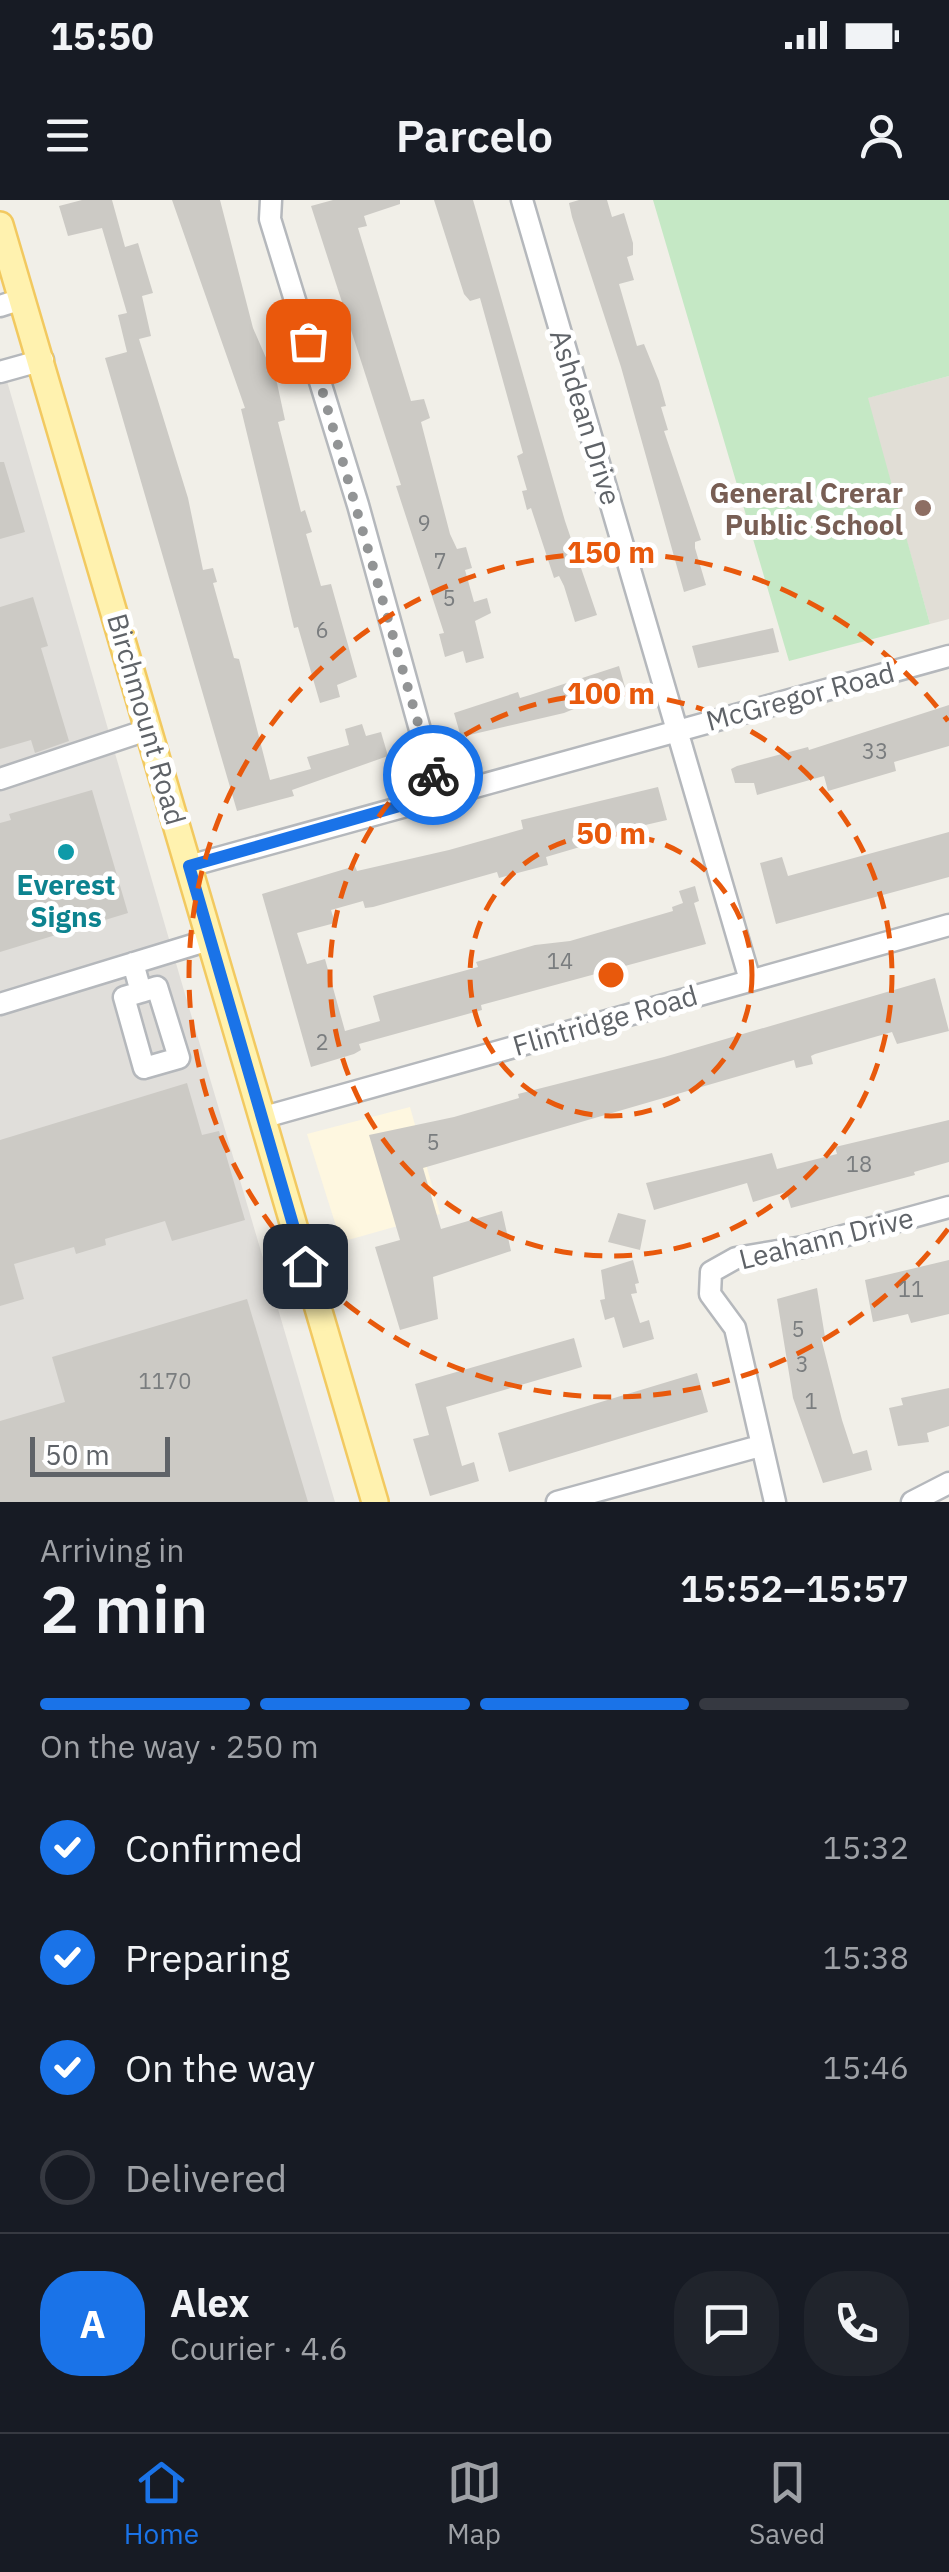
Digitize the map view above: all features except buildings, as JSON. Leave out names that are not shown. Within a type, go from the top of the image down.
[{"type":"main road","name":"Birchmount Road","points":[[0,227],[11,303],[43,360],[375,1502]]},
{"type":"street","points":[[271,200],[270,219],[358,505],[438,795]]},
{"type":"street","name":"Ashdean Drive","points":[[522,200],[750,980]]},
{"type":"street","points":[[0,372],[43,360]]},
{"type":"street","name":"McGregor Road","points":[[189,866],[677,728],[949,656]]},
{"type":"street","points":[[0,778],[150,729]]},
{"type":"street","name":"Flintridge Road","points":[[261,1118],[949,925]]},
{"type":"street","points":[[0,1004],[209,940]]},
{"type":"street","points":[[133,963],[142,992]]},
{"type":"street","name":"Leahann Drive","points":[[760,1446],[735,1328],[710,1294],[711,1272],[736,1258],[803,1247],[949,1207]]},
{"type":"street","points":[[558,1502],[760,1446],[776,1502]]},
{"type":"street","points":[[912,1502],[949,1482]]},
{"type":"shaded area","points":[[0,357],[180,977],[335,1502],[0,1502]]},
{"type":"shaded area","name":"General Crerar Public School","points":[[949,376],[949,619],[930,624],[867,398]]},
{"type":"shaded area","points":[[410,1107],[440,1214],[341,1242],[307,1134]]},
{"type":"green space","points":[[653,200],[949,200],[949,376],[868,398],[930,624],[789,661]]},
{"type":"way so far","points":[[308,341],[433,775]]},
{"type":"place","name":"General Crerar Public School","points":[[923,508]]},
{"type":"place","name":"Everest Signs","points":[[66,852]]},
{"type":"route","points":[[305,1266],[189,866],[438,795],[433,775]]}]
